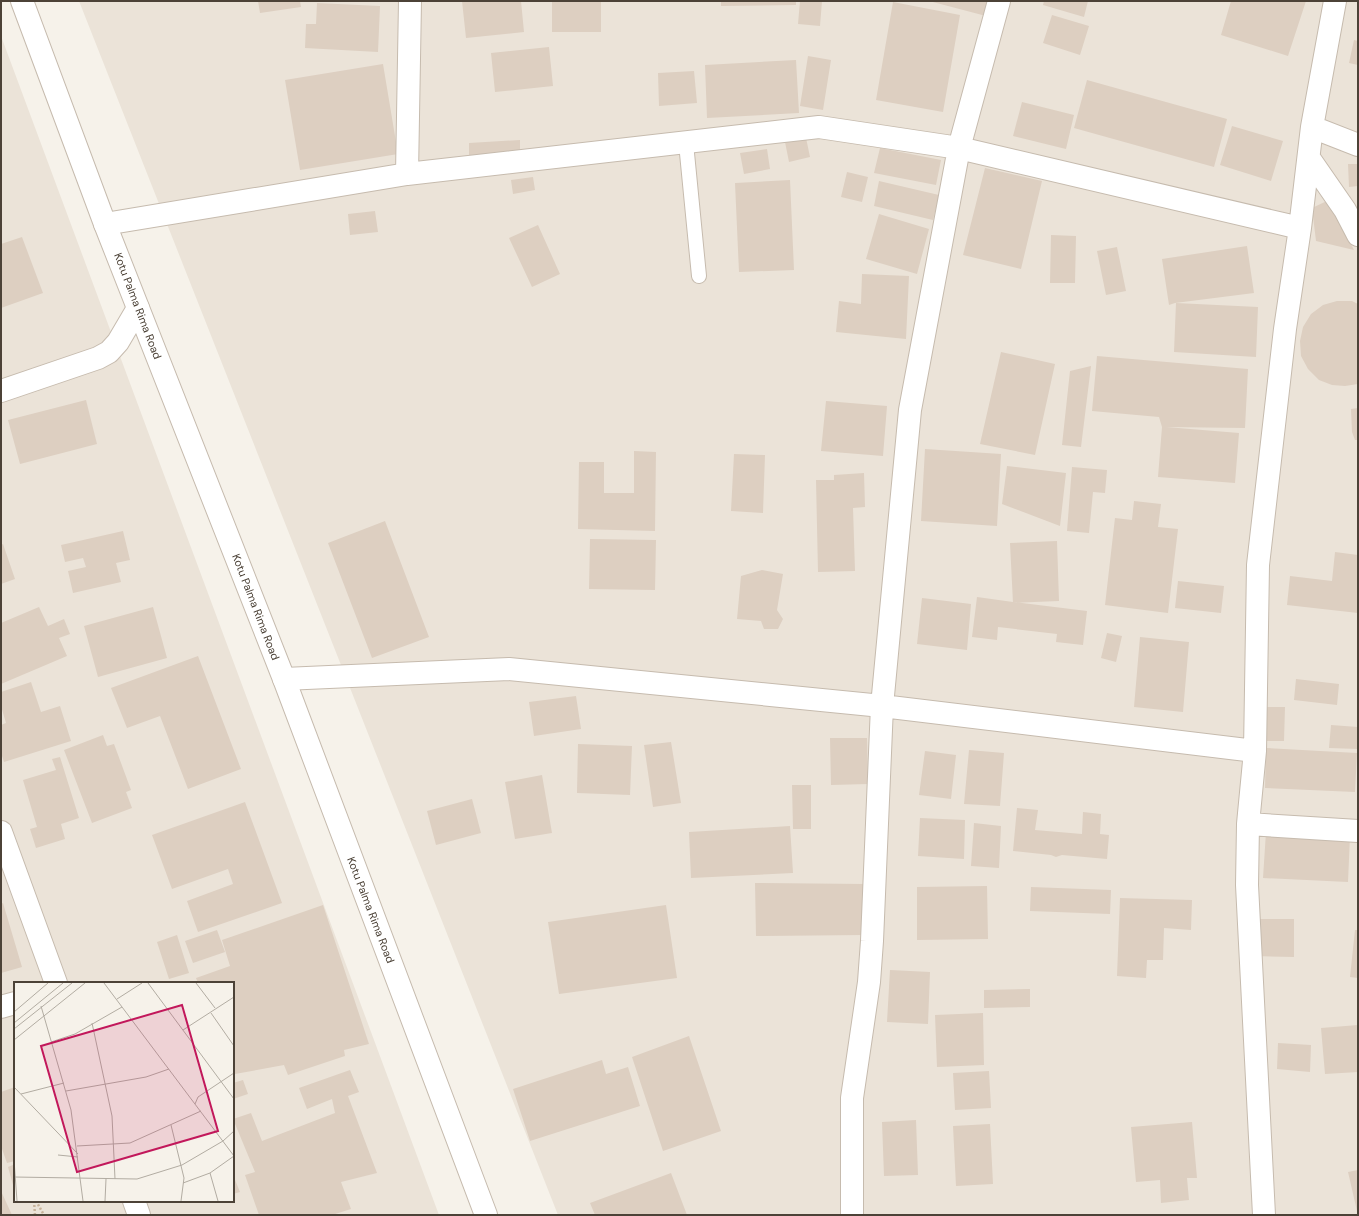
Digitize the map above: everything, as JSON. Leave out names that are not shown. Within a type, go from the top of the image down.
[{"type":"street","name":"Kotu Palma Rima Road","points":[[22,1],[138,308],[284,679],[486,1215]]},
{"type":"street","points":[[407,174],[410,1]]},
{"type":"street","points":[[852,1215],[852,1098],[869,982],[882,706],[910,410],[959,148],[999,1]]},
{"type":"street","points":[[1264,1215],[1246,885],[1248,824],[1255,751],[1258,565],[1285,329],[1300,228],[1312,127],[1335,1]]},
{"type":"street","points":[[106,224],[407,174],[819,127],[959,148],[1300,228]]},
{"type":"street","points":[[1312,127],[1358,145]]},
{"type":"street","points":[[1308,158],[1345,210],[1358,235]]},
{"type":"street","points":[[1,391],[98,358],[109,352],[118,342],[138,308]]},
{"type":"street","points":[[284,679],[509,669],[882,706],[1255,751]]},
{"type":"street","points":[[1248,824],[1358,831]]},
{"type":"street","points":[[1,832],[56,982]]},
{"type":"street","points":[[1,1007],[14,1003]]},
{"type":"street","points":[[134,1202],[139,1215]]},
{"type":"lane","points":[[686,143],[699,276]]},
{"type":"path","points":[[35,1202],[35,1215]]},
{"type":"path","points":[[36,1202],[44,1215]]},
{"type":"shaded area","points":[[79,1],[1358,1],[1358,1215],[558,1215]]},
{"type":"shaded area","points":[[1,36],[439,1215],[1,1215]]},
{"type":"building","points":[[258,1],[300,1],[301,7],[260,13]]},
{"type":"building","points":[[462,1],[521,1],[524,32],[466,38]]},
{"type":"building","points":[[552,1],[601,1],[601,32],[552,32]]},
{"type":"building","points":[[721,1],[796,1],[796,5],[721,6]]},
{"type":"building","points":[[800,1],[822,1],[820,26],[798,24]]},
{"type":"building","points":[[929,1],[989,1],[986,16]]},
{"type":"building","points":[[1044,1],[1088,1],[1084,17],[1043,5]]},
{"type":"building","points":[[1231,1],[1306,1],[1288,56],[1221,35]]},
{"type":"building","points":[[893,2],[960,15],[943,112],[876,100]]},
{"type":"building","points":[[317,3],[380,6],[378,52],[305,48],[306,24],[316,24]]},
{"type":"building","points":[[1052,15],[1089,26],[1080,55],[1043,43]]},
{"type":"building","points":[[1354,40],[1358,41],[1358,65],[1349,63]]},
{"type":"building","points":[[549,47],[553,86],[495,92],[491,53]]},
{"type":"building","points":[[808,56],[831,60],[823,110],[800,106]]},
{"type":"building","points":[[796,60],[799,113],[707,118],[705,65]]},
{"type":"building","points":[[383,64],[398,154],[300,170],[285,80]]},
{"type":"building","points":[[694,71],[697,103],[659,106],[658,73]]},
{"type":"building","points":[[1087,80],[1227,119],[1214,167],[1074,128]]},
{"type":"building","points":[[1022,102],[1074,115],[1066,149],[1013,136]]},
{"type":"building","points":[[1232,126],[1283,141],[1271,181],[1220,165]]},
{"type":"building","points":[[805,133],[810,157],[789,162],[784,137]]},
{"type":"building","points":[[520,140],[520,153],[469,155],[469,143]]},
{"type":"building","points":[[880,148],[941,160],[936,185],[874,173]]},
{"type":"building","points":[[767,149],[770,169],[744,174],[740,153]]},
{"type":"building","points":[[1348,164],[1358,164],[1358,186],[1349,187]]},
{"type":"building","points":[[985,168],[1042,181],[1021,269],[963,255]]},
{"type":"building","points":[[847,172],[868,177],[862,202],[841,197]]},
{"type":"building","points":[[533,177],[535,190],[513,194],[511,180]]},
{"type":"building","points":[[790,180],[794,270],[739,272],[735,183]]},
{"type":"building","points":[[879,181],[939,195],[933,220],[874,206]]},
{"type":"building","points":[[1329,200],[1354,250],[1316,241],[1312,208]]},
{"type":"building","points":[[375,211],[378,232],[350,235],[348,214]]},
{"type":"building","points":[[879,214],[929,229],[917,274],[866,259]]},
{"type":"building","points":[[538,225],[560,274],[532,287],[509,238]]},
{"type":"building","points":[[1051,235],[1076,236],[1075,283],[1050,283]]},
{"type":"building","points":[[22,237],[43,293],[1,308],[1,244]]},
{"type":"building","points":[[1247,246],[1254,293],[1169,305],[1162,259]]},
{"type":"building","points":[[1117,247],[1126,291],[1106,295],[1097,251]]},
{"type":"building","points":[[862,274],[909,276],[906,339],[836,332],[839,301],[861,304]]},
{"type":"building","points":[[1337,301],[1352,301],[1358,304],[1358,384],[1345,386],[1332,385],[1319,380],[1308,369],[1301,356],[1300,341],[1303,327],[1311,314],[1323,305]]},
{"type":"building","points":[[1176,303],[1258,307],[1256,357],[1174,352]]},
{"type":"building","points":[[1001,352],[1055,364],[1035,455],[980,444]]},
{"type":"building","points":[[1097,356],[1248,369],[1245,428],[1166,427],[1239,433],[1235,483],[1158,477],[1162,427],[1159,417],[1092,411]]},
{"type":"building","points":[[1091,366],[1081,447],[1062,445],[1070,371]]},
{"type":"building","points":[[86,400],[97,444],[20,464],[8,420]]},
{"type":"building","points":[[826,401],[887,406],[883,456],[821,451]]},
{"type":"building","points":[[1358,408],[1358,440],[1355,440],[1352,432],[1351,409]]},
{"type":"building","points":[[925,449],[1001,454],[997,526],[921,521]]},
{"type":"building","points":[[634,451],[656,452],[655,531],[578,529],[579,462],[604,462],[604,493],[634,493]]},
{"type":"building","points":[[734,454],[765,455],[763,513],[731,511]]},
{"type":"building","points":[[1007,466],[1066,473],[1060,526],[1002,504]]},
{"type":"building","points":[[1072,467],[1107,470],[1105,493],[1093,492],[1089,533],[1067,531]]},
{"type":"building","points":[[864,473],[865,507],[853,508],[855,571],[818,572],[816,480],[834,480],[834,475]]},
{"type":"building","points":[[1134,501],[1161,504],[1158,527],[1178,529],[1168,613],[1105,605],[1115,518],[1132,520]]},
{"type":"building","points":[[385,521],[429,637],[372,658],[328,543]]},
{"type":"building","points":[[123,531],[130,560],[116,563],[121,582],[73,593],[68,571],[86,567],[83,558],[65,562],[61,545]]},
{"type":"building","points":[[590,539],[656,540],[655,590],[589,589]]},
{"type":"building","points":[[1057,541],[1059,601],[1013,603],[1010,543]]},
{"type":"building","points":[[3,544],[15,579],[1,584],[1,545]]},
{"type":"building","points":[[1335,552],[1358,555],[1358,613],[1287,605],[1290,576],[1332,581]]},
{"type":"building","points":[[762,570],[783,574],[777,610],[783,619],[778,629],[764,629],[761,621],[737,619],[741,576]]},
{"type":"building","points":[[1178,581],[1224,586],[1221,613],[1175,608]]},
{"type":"building","points":[[977,597],[1087,611],[1083,645],[1056,642],[1057,634],[998,627],[997,640],[972,637]]},
{"type":"building","points":[[922,598],[971,604],[967,650],[917,644]]},
{"type":"building","points":[[39,607],[48,626],[64,619],[70,634],[59,638],[67,656],[1,684],[1,623]]},
{"type":"building","points":[[153,607],[167,658],[98,677],[84,626]]},
{"type":"building","points":[[1107,633],[1122,636],[1116,662],[1101,658]]},
{"type":"building","points":[[1140,637],[1189,642],[1183,712],[1134,707]]},
{"type":"building","points":[[198,656],[241,769],[188,789],[160,716],[127,728],[111,688]]},
{"type":"building","points":[[1296,679],[1339,684],[1337,705],[1294,700]]},
{"type":"building","points":[[31,682],[41,712],[60,706],[71,741],[4,762],[1,753],[1,725],[6,723],[1,706],[1,692]]},
{"type":"building","points":[[576,696],[581,729],[534,736],[529,702]]},
{"type":"building","points":[[1259,707],[1285,707],[1284,741],[1258,741]]},
{"type":"building","points":[[1331,725],[1358,727],[1358,749],[1329,748]]},
{"type":"building","points":[[103,735],[107,746],[114,744],[131,790],[126,792],[132,808],[92,823],[64,750]]},
{"type":"building","points":[[830,738],[867,738],[868,784],[831,785]]},
{"type":"building","points":[[671,742],[681,803],[653,807],[644,745]]},
{"type":"building","points":[[578,744],[632,746],[630,795],[577,793]]},
{"type":"building","points":[[1266,748],[1357,753],[1355,792],[1265,788]]},
{"type":"building","points":[[969,750],[1004,753],[1000,806],[964,804]]},
{"type":"building","points":[[925,751],[956,755],[951,799],[919,795]]},
{"type":"building","points":[[60,757],[79,818],[61,824],[65,839],[36,848],[30,829],[37,827],[23,780],[56,770],[52,759]]},
{"type":"building","points":[[542,775],[552,833],[515,839],[505,782]]},
{"type":"building","points":[[792,785],[811,785],[811,829],[793,829]]},
{"type":"building","points":[[472,799],[481,833],[436,845],[427,811]]},
{"type":"building","points":[[245,802],[282,903],[198,932],[187,901],[233,884],[228,869],[172,889],[152,835]]},
{"type":"building","points":[[1017,808],[1038,810],[1035,830],[1082,834],[1083,812],[1101,814],[1100,834],[1109,835],[1107,859],[1062,855],[1056,857],[1051,855],[1013,851]]},
{"type":"building","points":[[920,818],[965,820],[964,859],[918,856]]},
{"type":"building","points":[[974,823],[1001,826],[999,868],[971,866]]},
{"type":"building","points":[[790,826],[793,873],[691,878],[689,832]]},
{"type":"building","points":[[1266,832],[1350,836],[1348,882],[1263,878]]},
{"type":"building","points":[[755,883],[865,884],[864,935],[756,936]]},
{"type":"building","points":[[987,886],[988,939],[917,940],[917,887]]},
{"type":"building","points":[[1031,887],[1111,890],[1110,914],[1030,911]]},
{"type":"building","points":[[1120,898],[1192,900],[1191,930],[1164,928],[1163,960],[1147,960],[1146,978],[1117,976]]},
{"type":"building","points":[[3,903],[22,967],[1,973],[1,904]]},
{"type":"building","points":[[323,905],[369,1044],[344,1050],[345,1056],[288,1075],[284,1065],[235,1074],[234,982],[198,982],[196,978],[230,966],[222,940]]},
{"type":"building","points":[[666,905],[677,978],[559,994],[548,922]]},
{"type":"building","points":[[1255,919],[1294,919],[1294,957],[1254,956]]},
{"type":"building","points":[[217,930],[225,952],[193,963],[185,941]]},
{"type":"building","points":[[1355,930],[1358,930],[1358,978],[1350,977]]},
{"type":"building","points":[[177,935],[189,973],[169,979],[157,942]]},
{"type":"building","points":[[890,970],[930,972],[928,1024],[887,1022]]},
{"type":"building","points":[[1030,989],[1030,1007],[984,1008],[984,990]]},
{"type":"building","points":[[983,1013],[984,1065],[937,1067],[935,1015]]},
{"type":"building","points":[[1358,1025],[1358,1072],[1325,1074],[1321,1028]]},
{"type":"building","points":[[689,1036],[721,1131],[663,1151],[632,1057]]},
{"type":"building","points":[[1278,1043],[1311,1045],[1310,1072],[1277,1069]]},
{"type":"building","points":[[602,1060],[606,1074],[628,1067],[640,1106],[530,1141],[513,1089]]},
{"type":"building","points":[[350,1070],[359,1092],[348,1096],[377,1173],[341,1182],[351,1209],[332,1215],[259,1215],[245,1175],[255,1172],[234,1119],[251,1113],[262,1141],[335,1113],[332,1099],[307,1109],[299,1088]]},
{"type":"building","points":[[989,1071],[991,1108],[955,1110],[953,1073]]},
{"type":"building","points":[[243,1080],[248,1094],[234,1099],[234,1083]]},
{"type":"building","points":[[14,1087],[14,1161],[7,1163],[1,1146],[1,1092]]},
{"type":"building","points":[[916,1120],[918,1175],[884,1176],[882,1122]]},
{"type":"building","points":[[1192,1122],[1197,1178],[1187,1178],[1189,1200],[1161,1203],[1160,1180],[1136,1182],[1131,1127]]},
{"type":"building","points":[[990,1124],[993,1184],[956,1186],[953,1126]]},
{"type":"building","points":[[14,1164],[14,1185],[13,1185],[8,1167]]},
{"type":"building","points":[[1358,1170],[1358,1211],[1357,1211],[1348,1172]]},
{"type":"building","points":[[671,1173],[687,1215],[595,1215],[590,1203]]},
{"type":"building","points":[[234,1177],[240,1192],[234,1194]]},
{"type":"building","points":[[1,1191],[12,1215],[1,1215]]}]
